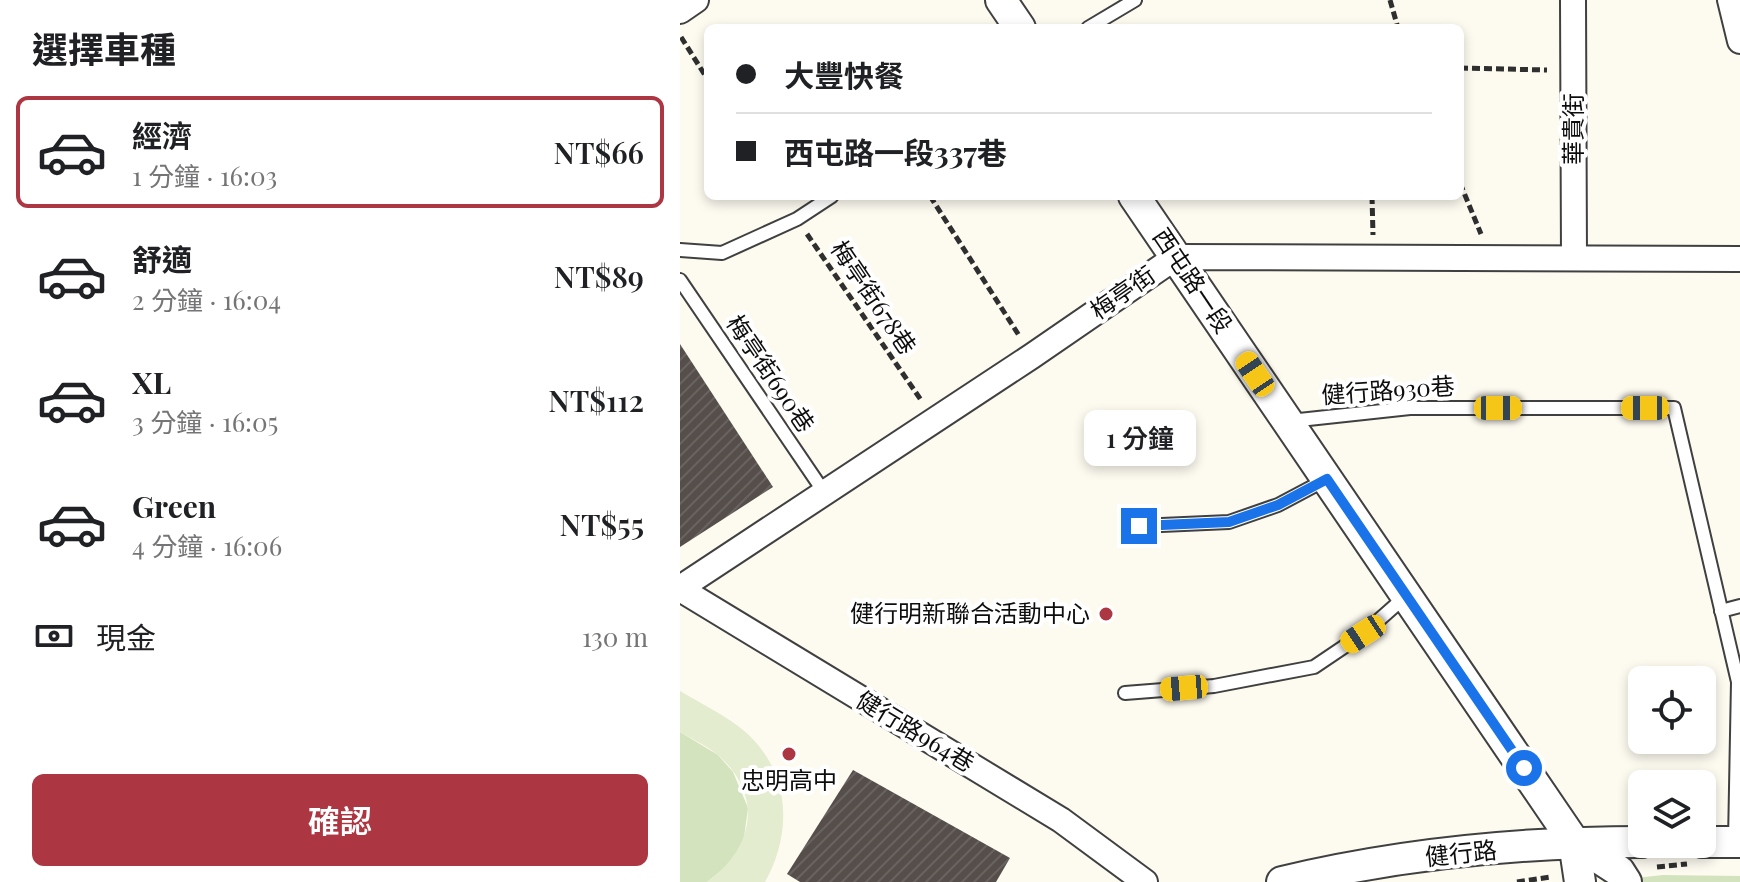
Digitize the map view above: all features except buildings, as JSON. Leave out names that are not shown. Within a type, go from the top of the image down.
[{"type":"street","points":[[680,11],[696,0]]},
{"type":"street","points":[[1001,0],[1017,24]]},
{"type":"street","name":"華貴街","points":[[1573,0],[1574,258]]},
{"type":"street","points":[[1730,0],[1740,41]]},
{"type":"street","name":"西屯路一段","points":[[1137,200],[1574,842],[1619,871],[1626,882]]},
{"type":"street","name":"梅亭街","points":[[680,588],[1032,356],[1176,257],[1740,259]]},
{"type":"street","name":"健行路964巷","points":[[680,588],[1061,820],[1145,882]]},
{"type":"street","name":"西屯路一段","points":[[1574,842],[1580,882]]},
{"type":"street","name":"健行路","points":[[1282,882],[1347,865],[1574,842],[1628,842]]},
{"type":"street","points":[[1716,842],[1738,842]]},
{"type":"lane","points":[[1095,24],[1135,0]]},
{"type":"lane","points":[[680,250],[722,253],[797,219],[826,200]]},
{"type":"lane","name":"梅亭街690巷","points":[[680,280],[824,492]]},
{"type":"lane","name":"健行路930巷","points":[[1287,421],[1410,408],[1674,408],[1738,682],[1738,842]]},
{"type":"lane","points":[[1139,526],[1229,522],[1278,505],[1327,479]]},
{"type":"lane","points":[[1125,693],[1214,686],[1314,667],[1363,634],[1406,596]]},
{"type":"lane","points":[[1721,611],[1740,606]]},
{"type":"path","points":[[1390,0],[1397,24]]},
{"type":"path","points":[[680,36],[704,74]]},
{"type":"path","points":[[1464,68],[1574,71]]},
{"type":"path","points":[[1464,193],[1491,258]]},
{"type":"path","points":[[933,200],[1032,356]]},
{"type":"path","points":[[1372,200],[1373,258]]},
{"type":"path","name":"梅亭街678巷","points":[[797,219],[934,420]]},
{"type":"path","points":[[1517,882],[1547,878]]},
{"type":"green space","points":[[680,691],[743,730],[771,764],[778,782],[783,822],[774,863],[765,882],[707,882],[735,854],[747,822],[747,804],[743,788],[733,771],[714,752],[680,732]]},
{"type":"green space","points":[[680,732],[718,755],[733,772],[748,808],[743,845],[734,860],[707,882],[680,882]]},
{"type":"green space","points":[[1663,875],[1740,876],[1740,882],[1599,882]]},
{"type":"place","name":"健行明新聯合活動中心","points":[[1106,614]]},
{"type":"place","name":"忠明高中","points":[[789,754]]},
{"type":"route","points":[[1139,526],[1229,522],[1278,505],[1327,479],[1524,768]]}]
